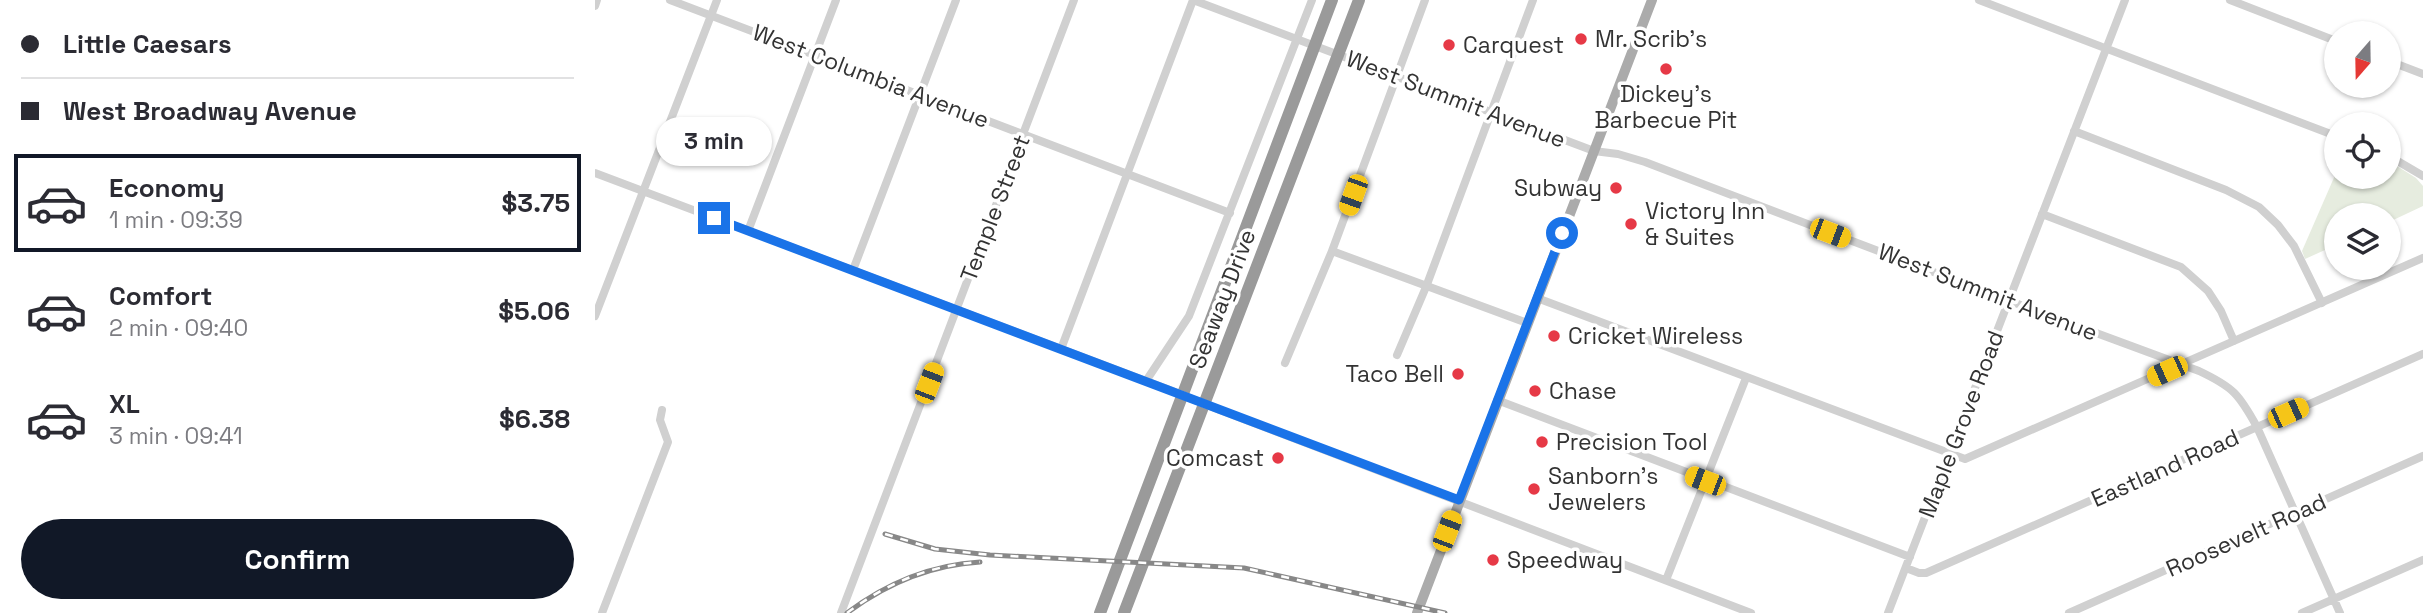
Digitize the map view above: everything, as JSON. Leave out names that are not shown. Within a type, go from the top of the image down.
[{"type":"highway","name":"Seaway Drive","points":[[1100,613],[1317,47],[1332,0]]},
{"type":"highway","points":[[1281,202],[1270,202],[1265,194],[1317,47],[1337,0]]},
{"type":"highway","points":[[1347,32],[1353,0]]},
{"type":"highway","name":"Seaway Drive","points":[[1124,613],[1359,0]]},
{"type":"main road","points":[[1417,613],[1651,0]]},
{"type":"street","points":[[595,6],[597,0]]},
{"type":"street","name":"West Columbia Avenue","points":[[670,0],[1230,213]]},
{"type":"street","points":[[595,316],[717,0]]},
{"type":"street","points":[[748,231],[836,0]]},
{"type":"street","points":[[853,270],[956,0]]},
{"type":"street","name":"Temple Street","points":[[841,613],[1074,0]]},
{"type":"street","points":[[1061,349],[1193,0]]},
{"type":"street","name":"West Summit Avenue","points":[[1193,0],[1594,151],[1618,154],[1645,162],[2199,370],[2234,390],[2243,401],[2340,613]]},
{"type":"street","points":[[1146,381],[1189,316],[1312,0]]},
{"type":"street","points":[[1285,363],[1332,251],[1425,0]]},
{"type":"street","points":[[1397,355],[1426,286],[1533,0]]},
{"type":"street","points":[[1979,0],[2324,131]]},
{"type":"street","name":"Maple Grove Road","points":[[1888,613],[2125,0]]},
{"type":"street","points":[[2230,0],[2324,36]]},
{"type":"street","points":[[2401,66],[2423,74]]},
{"type":"street","points":[[2074,131],[2226,190],[2259,207],[2279,225],[2294,246],[2322,303]]},
{"type":"street","points":[[2401,163],[2423,176]]},
{"type":"street","points":[[595,173],[1751,613]]},
{"type":"street","points":[[2042,214],[2181,267],[2208,291],[2221,311],[2234,341]]},
{"type":"street","points":[[1332,251],[1527,323]]},
{"type":"street","points":[[1537,298],[1961,459],[1972,458],[2423,258]]},
{"type":"street","name":"Eastland Road","points":[[1906,568],[1926,573],[2423,354]]},
{"type":"street","points":[[1667,580],[1746,378]]},
{"type":"street","points":[[1497,400],[1910,557]]},
{"type":"street","points":[[602,613],[668,442],[660,420],[662,410]]},
{"type":"street","name":"Roosevelt Road","points":[[2069,613],[2423,456]]},
{"type":"street","points":[[2302,613],[2423,560]]},
{"type":"shaded area","points":[[2401,169],[2423,186],[2423,206],[2401,216],[2401,203],[2324,203],[2324,250],[2305,259],[2302,251],[2329,189],[2401,189]]},
{"type":"railway","points":[[885,534],[935,549],[990,555],[1244,568],[1445,613]]},
{"type":"railway","points":[[847,613],[893,584],[910,577],[944,567],[980,562]]},
{"type":"place","name":"Mr. Scrib's","points":[[1581,39]]},
{"type":"place","name":"Carquest","points":[[1449,45]]},
{"type":"place","name":"Dickey's Barbecue Pit","points":[[1666,69]]},
{"type":"place","name":"Subway","points":[[1616,188]]},
{"type":"place","name":"Victory Inn & Suites","points":[[1631,224]]},
{"type":"place","name":"Cricket Wireless","points":[[1554,336]]},
{"type":"place","name":"Taco Bell","points":[[1458,374]]},
{"type":"place","name":"Chase","points":[[1535,391]]},
{"type":"place","name":"Precision Tool","points":[[1542,442]]},
{"type":"place","name":"Comcast","points":[[1278,458]]},
{"type":"place","name":"Sanborn's Jewelers","points":[[1534,489]]},
{"type":"place","name":"Speedway","points":[[1493,560]]},
{"type":"route","points":[[714,218],[1459,500],[1562,233]]}]
